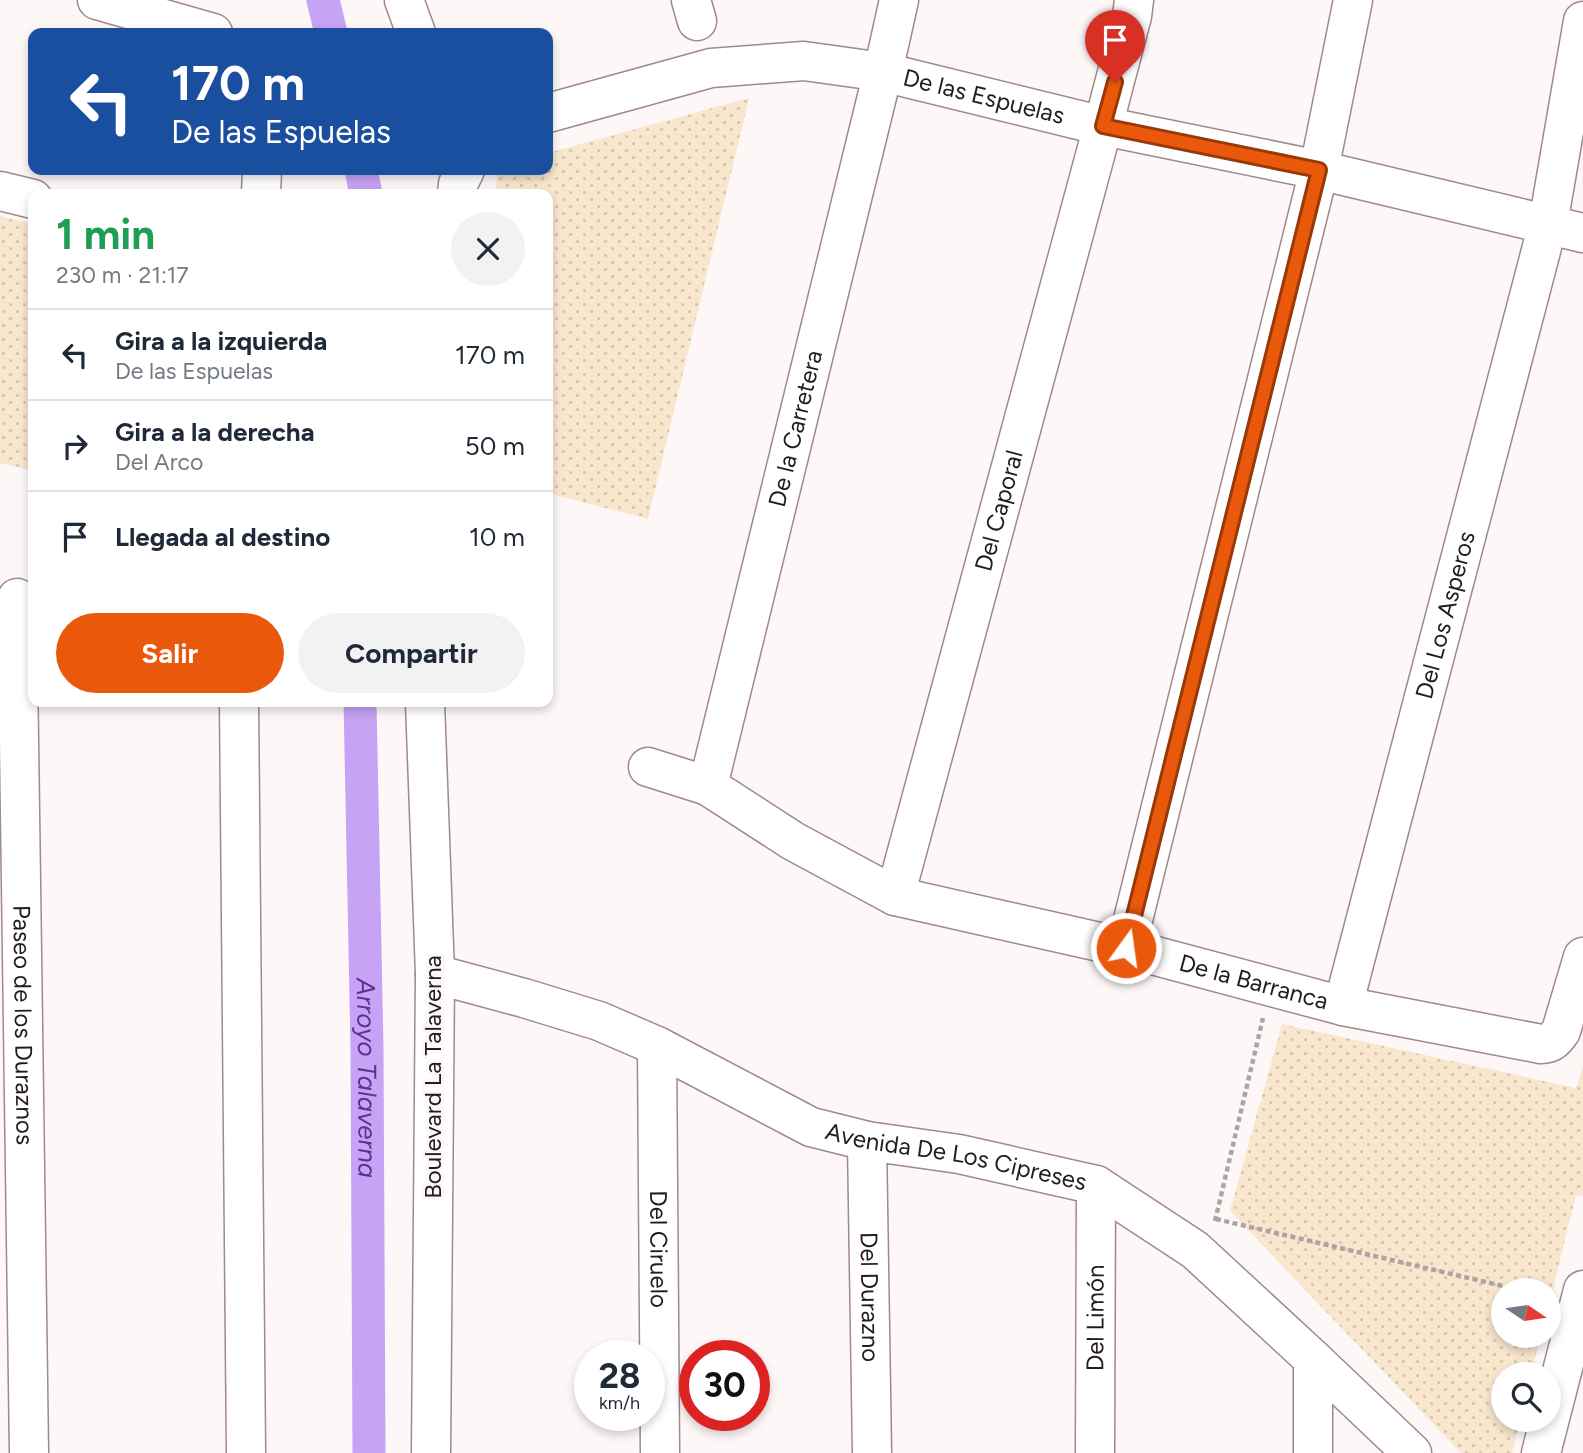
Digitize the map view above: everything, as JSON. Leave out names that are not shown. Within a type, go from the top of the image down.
[{"type":"street","points":[[96,0],[196,28]]},
{"type":"street","points":[[208,0],[218,28]]},
{"type":"street","points":[[404,0],[414,28]]},
{"type":"street","points":[[883,72],[899,0]]},
{"type":"street","name":"Del Caporal","points":[[895,896],[1135,0]]},
{"type":"street","points":[[1126,948],[1319,170],[1353,0]]},
{"type":"street","name":"Del Los Asperos","points":[[1343,1006],[1565,228],[1583,21]]},
{"type":"street","name":"De las Espuelas","points":[[553,112],[711,68],[804,61],[883,72],[1103,126],[1319,170],[1565,228]]},
{"type":"street","name":"De la Carretera","points":[[708,786],[883,72]]},
{"type":"street","points":[[0,191],[28,198]]},
{"type":"street","name":"Paseo de los Duraznos","points":[[17,598],[29,1453]]},
{"type":"street","points":[[239,707],[246,1453]]},
{"type":"street","name":"Boulevard La Talaverna","points":[[425,707],[435,974],[431,1453]]},
{"type":"street","name":"De la Barranca","points":[[648,767],[708,786],[793,841],[895,896],[1126,948],[1343,1006],[1549,1044],[1561,1031],[1583,957]]},
{"type":"street","name":"Avenida De Los Cipreses","points":[[435,974],[598,1021],[657,1046],[811,1127],[867,1141],[958,1154],[1096,1185],[1195,1250],[1412,1453]]},
{"type":"street","name":"Del Ciruelo","points":[[657,1046],[660,1453]]},
{"type":"street","name":"Del Durazno","points":[[867,1141],[872,1453]]},
{"type":"street","name":"Del Limón","points":[[1095,1453],[1096,1185]]},
{"type":"street","points":[[1541,1453],[1583,1290]]},
{"type":"street","points":[[1313,1359],[1313,1453]]},
{"type":"path","points":[[1195,1250],[1216,1219],[1271,987]]},
{"type":"path","points":[[1216,1219],[1491,1283]]},
{"type":"shaded area","points":[[749,98],[648,519],[553,494],[553,189],[496,189],[497,175],[553,175],[553,152]]},
{"type":"shaded area","points":[[0,216],[28,223],[28,470],[0,463]]},
{"type":"shaded area","points":[[1282,1024],[1576,1088],[1583,1066],[1583,1196],[1576,1195],[1556,1278],[1491,1278],[1491,1348],[1538,1348],[1534,1362],[1491,1362],[1491,1432],[1517,1432],[1512,1453],[1461,1453],[1230,1211]]},
{"type":"waterway","name":"Arroyo Talaverna","points":[[323,0],[330,28]]},
{"type":"waterway","name":"Arroyo Talaverna","points":[[362,175],[365,189]]},
{"type":"waterway","name":"Arroyo Talaverna","points":[[360,707],[367,1048],[369,1453]]},
{"type":"route","points":[[1115,82],[1103,126],[1319,170],[1126,948]]}]
